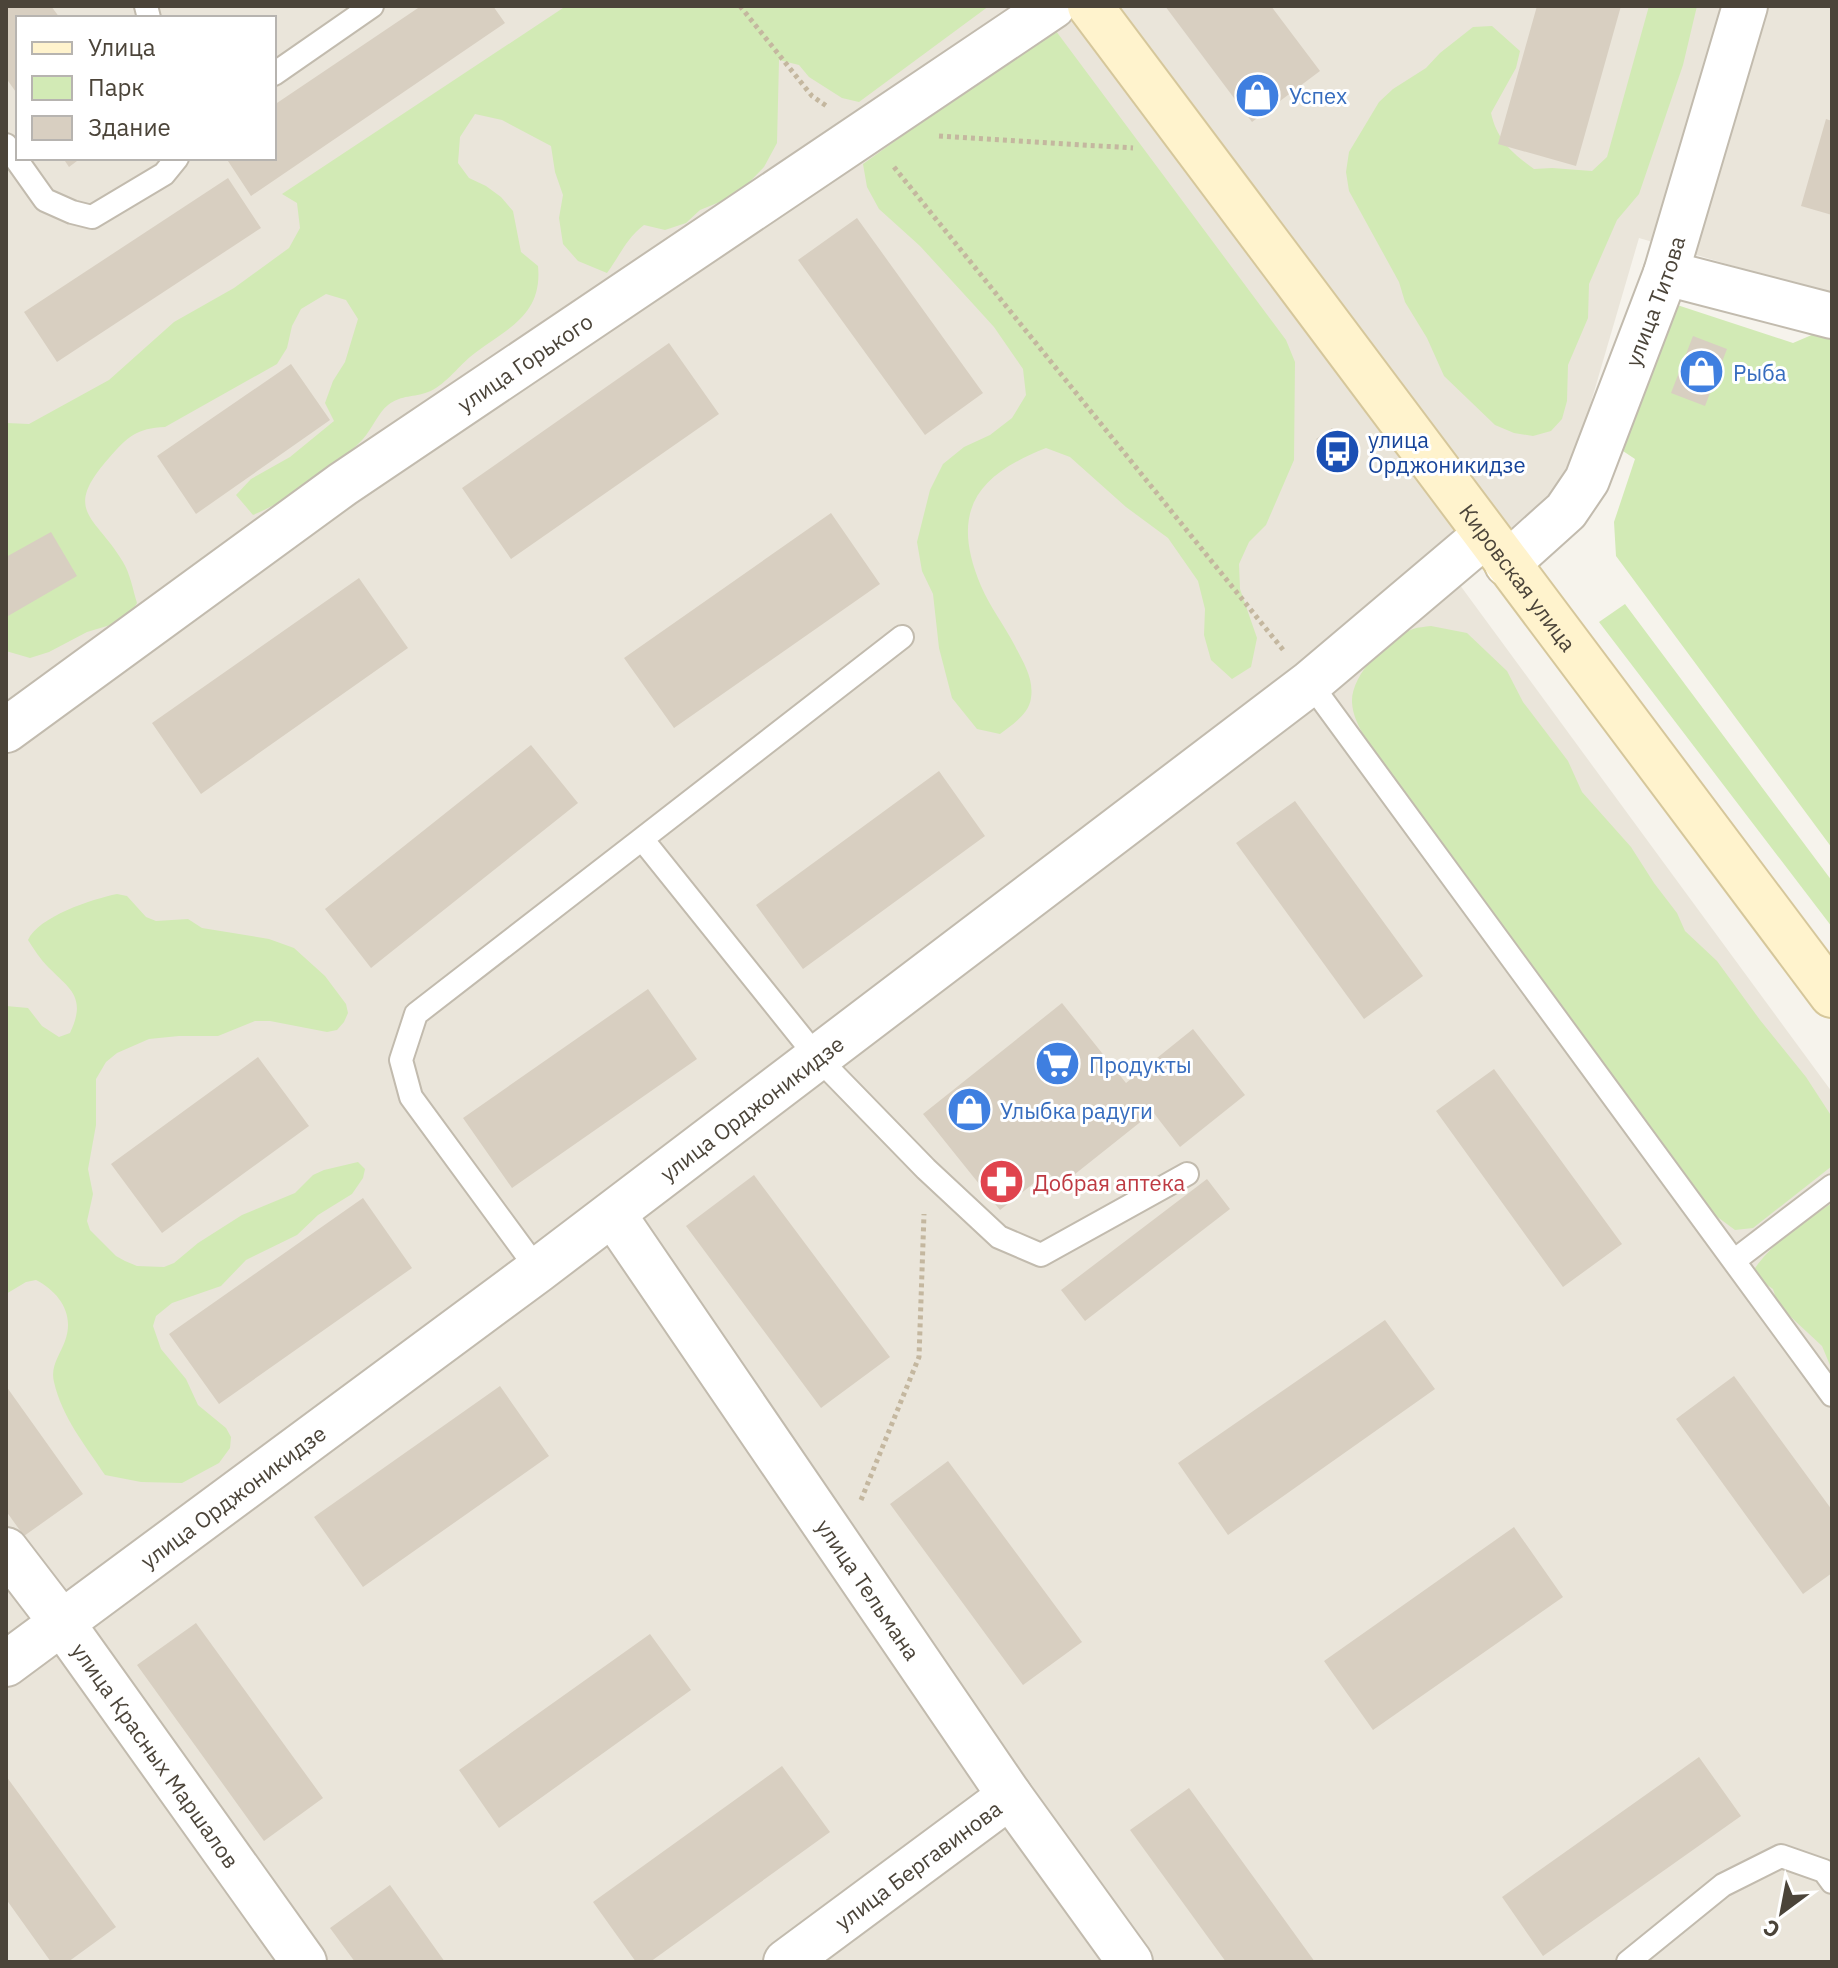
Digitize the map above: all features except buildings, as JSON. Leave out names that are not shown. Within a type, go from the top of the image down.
[{"type":"main road","name":"Кировская улица","points":[[1090,6],[1832,995]]},
{"type":"street","name":"улица Горького","points":[[6,730],[343,484],[1053,6]]},
{"type":"street","name":"улица Титова","points":[[1496,550],[1566,511],[1587,480],[1666,273],[1745,6]]},
{"type":"street","points":[[1666,273],[1832,316]]},
{"type":"street","name":"улица Орджоникидзе","points":[[6,1664],[613,1214],[1310,683],[1496,550]]},
{"type":"street","name":"улица Тельмана","points":[[613,1214],[1010,1796],[1130,1962]]},
{"type":"street","name":"улица Красных Маршалов","points":[[6,1550],[62,1623],[304,1962]]},
{"type":"street","name":"улица Бергавинова","points":[[786,1962],[1010,1796]]},
{"type":"lane","points":[[276,73],[372,6]]},
{"type":"lane","points":[[17,160],[45,200],[92,217],[164,174],[175,160]]},
{"type":"lane","points":[[538,1270],[411,1097],[401,1060],[416,1014],[902,637]]},
{"type":"lane","points":[[1310,683],[1832,1395]]},
{"type":"lane","points":[[642,839],[817,1057],[926,1169],[999,1237],[1041,1255],[1187,1174]]},
{"type":"lane","points":[[1735,1260],[1832,1186]]},
{"type":"lane","points":[[1628,1962],[1723,1885],[1781,1856],[1824,1871],[1832,1882]]},
{"type":"path","points":[[740,6],[812,96],[866,132],[1310,683]]},
{"type":"path","points":[[866,132],[1133,148]]},
{"type":"path","points":[[842,1546],[919,1357],[926,1169]]},
{"type":"shaded area","points":[[6,6],[1832,6],[1832,295],[1639,238],[1572,467],[1549,502],[1454,577],[1832,1092],[1832,1962],[6,1962]]},
{"type":"green space","points":[[566,6],[989,6],[859,102],[842,98],[809,77],[799,65],[779,60],[777,143],[764,167],[737,195],[700,210],[686,223],[665,230],[644,225],[607,273],[578,261],[563,244],[559,218],[563,195],[551,146],[502,120],[475,114],[460,137],[458,163],[469,178],[501,197],[513,211],[521,252],[538,266],[538,284],[527,311],[439,386],[388,405],[363,439],[326,471],[297,492],[253,515],[236,495],[251,479],[290,457],[334,421],[325,403],[333,381],[345,362],[358,319],[346,300],[326,294],[301,309],[292,326],[287,348],[277,364],[165,427],[147,429],[133,435],[95,476],[85,503],[94,523],[123,562],[129,576],[137,603],[127,620],[87,632],[49,652],[30,658],[6,651],[6,423],[29,424],[109,380],[174,322],[234,288],[289,248],[300,228],[297,203],[282,194]]},
{"type":"green space","points":[[1649,6],[1697,6],[1683,65],[1639,194],[1617,220],[1589,284],[1588,318],[1568,365],[1567,401],[1562,419],[1551,431],[1533,436],[1514,433],[1495,425],[1444,376],[1427,338],[1405,302],[1399,282],[1349,191],[1346,172],[1349,152],[1379,102],[1393,89],[1426,68],[1473,27],[1492,26],[1520,51],[1516,68],[1491,113],[1501,138],[1534,169],[1592,171],[1607,157]]},
{"type":"green space","points":[[1053,27],[1286,340],[1295,362],[1294,460],[1266,525],[1249,542],[1239,564],[1240,589],[1257,638],[1251,667],[1232,679],[1211,660],[1204,635],[1205,609],[1198,581],[1168,538],[1126,507],[1070,457],[1046,448],[1002,471],[986,484],[975,500],[969,517],[972,560],[985,594],[1024,664],[1032,691],[1030,704],[1023,714],[1000,734],[977,729],[952,698],[939,648],[933,594],[922,571],[917,542],[930,490],[943,464],[964,447],[990,435],[1012,418],[1026,395],[1023,369],[994,327],[920,246],[879,209],[867,187],[863,164]]},
{"type":"green space","points":[[1668,302],[1793,343],[1814,334],[1832,339],[1832,848],[1616,556],[1614,522],[1635,459],[1620,449]]},
{"type":"green space","points":[[1625,604],[1832,881],[1832,927],[1599,622]]},
{"type":"green space","points":[[1431,626],[1467,633],[1507,671],[1523,702],[1568,761],[1582,792],[1631,847],[1677,913],[1685,931],[1717,961],[1806,1077],[1832,1117],[1832,1166],[1753,1228],[1735,1230],[1704,1207],[1379,764],[1353,710],[1353,691],[1357,680],[1372,659],[1392,640],[1415,628]]},
{"type":"green space","points":[[117,894],[127,896],[146,917],[156,921],[188,919],[202,928],[269,939],[294,948],[325,976],[346,1004],[348,1013],[337,1030],[327,1032],[255,1021],[218,1036],[149,1039],[117,1053],[106,1062],[96,1079],[96,1125],[88,1169],[93,1194],[87,1221],[90,1230],[116,1256],[137,1266],[164,1267],[174,1263],[198,1243],[242,1215],[295,1193],[313,1175],[324,1170],[358,1162],[365,1169],[352,1194],[318,1215],[297,1235],[246,1260],[221,1286],[172,1303],[156,1316],[153,1326],[161,1349],[186,1379],[198,1405],[226,1428],[231,1437],[230,1448],[219,1463],[182,1483],[141,1482],[105,1475],[68,1419],[54,1382],[54,1366],[68,1331],[63,1305],[52,1291],[36,1280],[26,1282],[6,1294],[6,1006],[28,1008],[42,1026],[59,1037],[70,1033],[77,1011],[74,995],[42,961],[28,940],[54,917]]},
{"type":"green space","points":[[1832,1203],[1832,1370],[1822,1346],[1778,1305],[1773,1289],[1751,1274],[1778,1243]]},
{"type":"place","name":"Успех","points":[[1258,95]]},
{"type":"place","name":"Рыба","points":[[1702,372]]},
{"type":"place","name":"улица Орджоникидзе","points":[[1337,452]]},
{"type":"place","name":"Продукты","points":[[1058,1064]]},
{"type":"place","name":"Улыбка радуги","points":[[969,1110]]},
{"type":"place","name":"Добрая аптека","points":[[1002,1182]]}]
